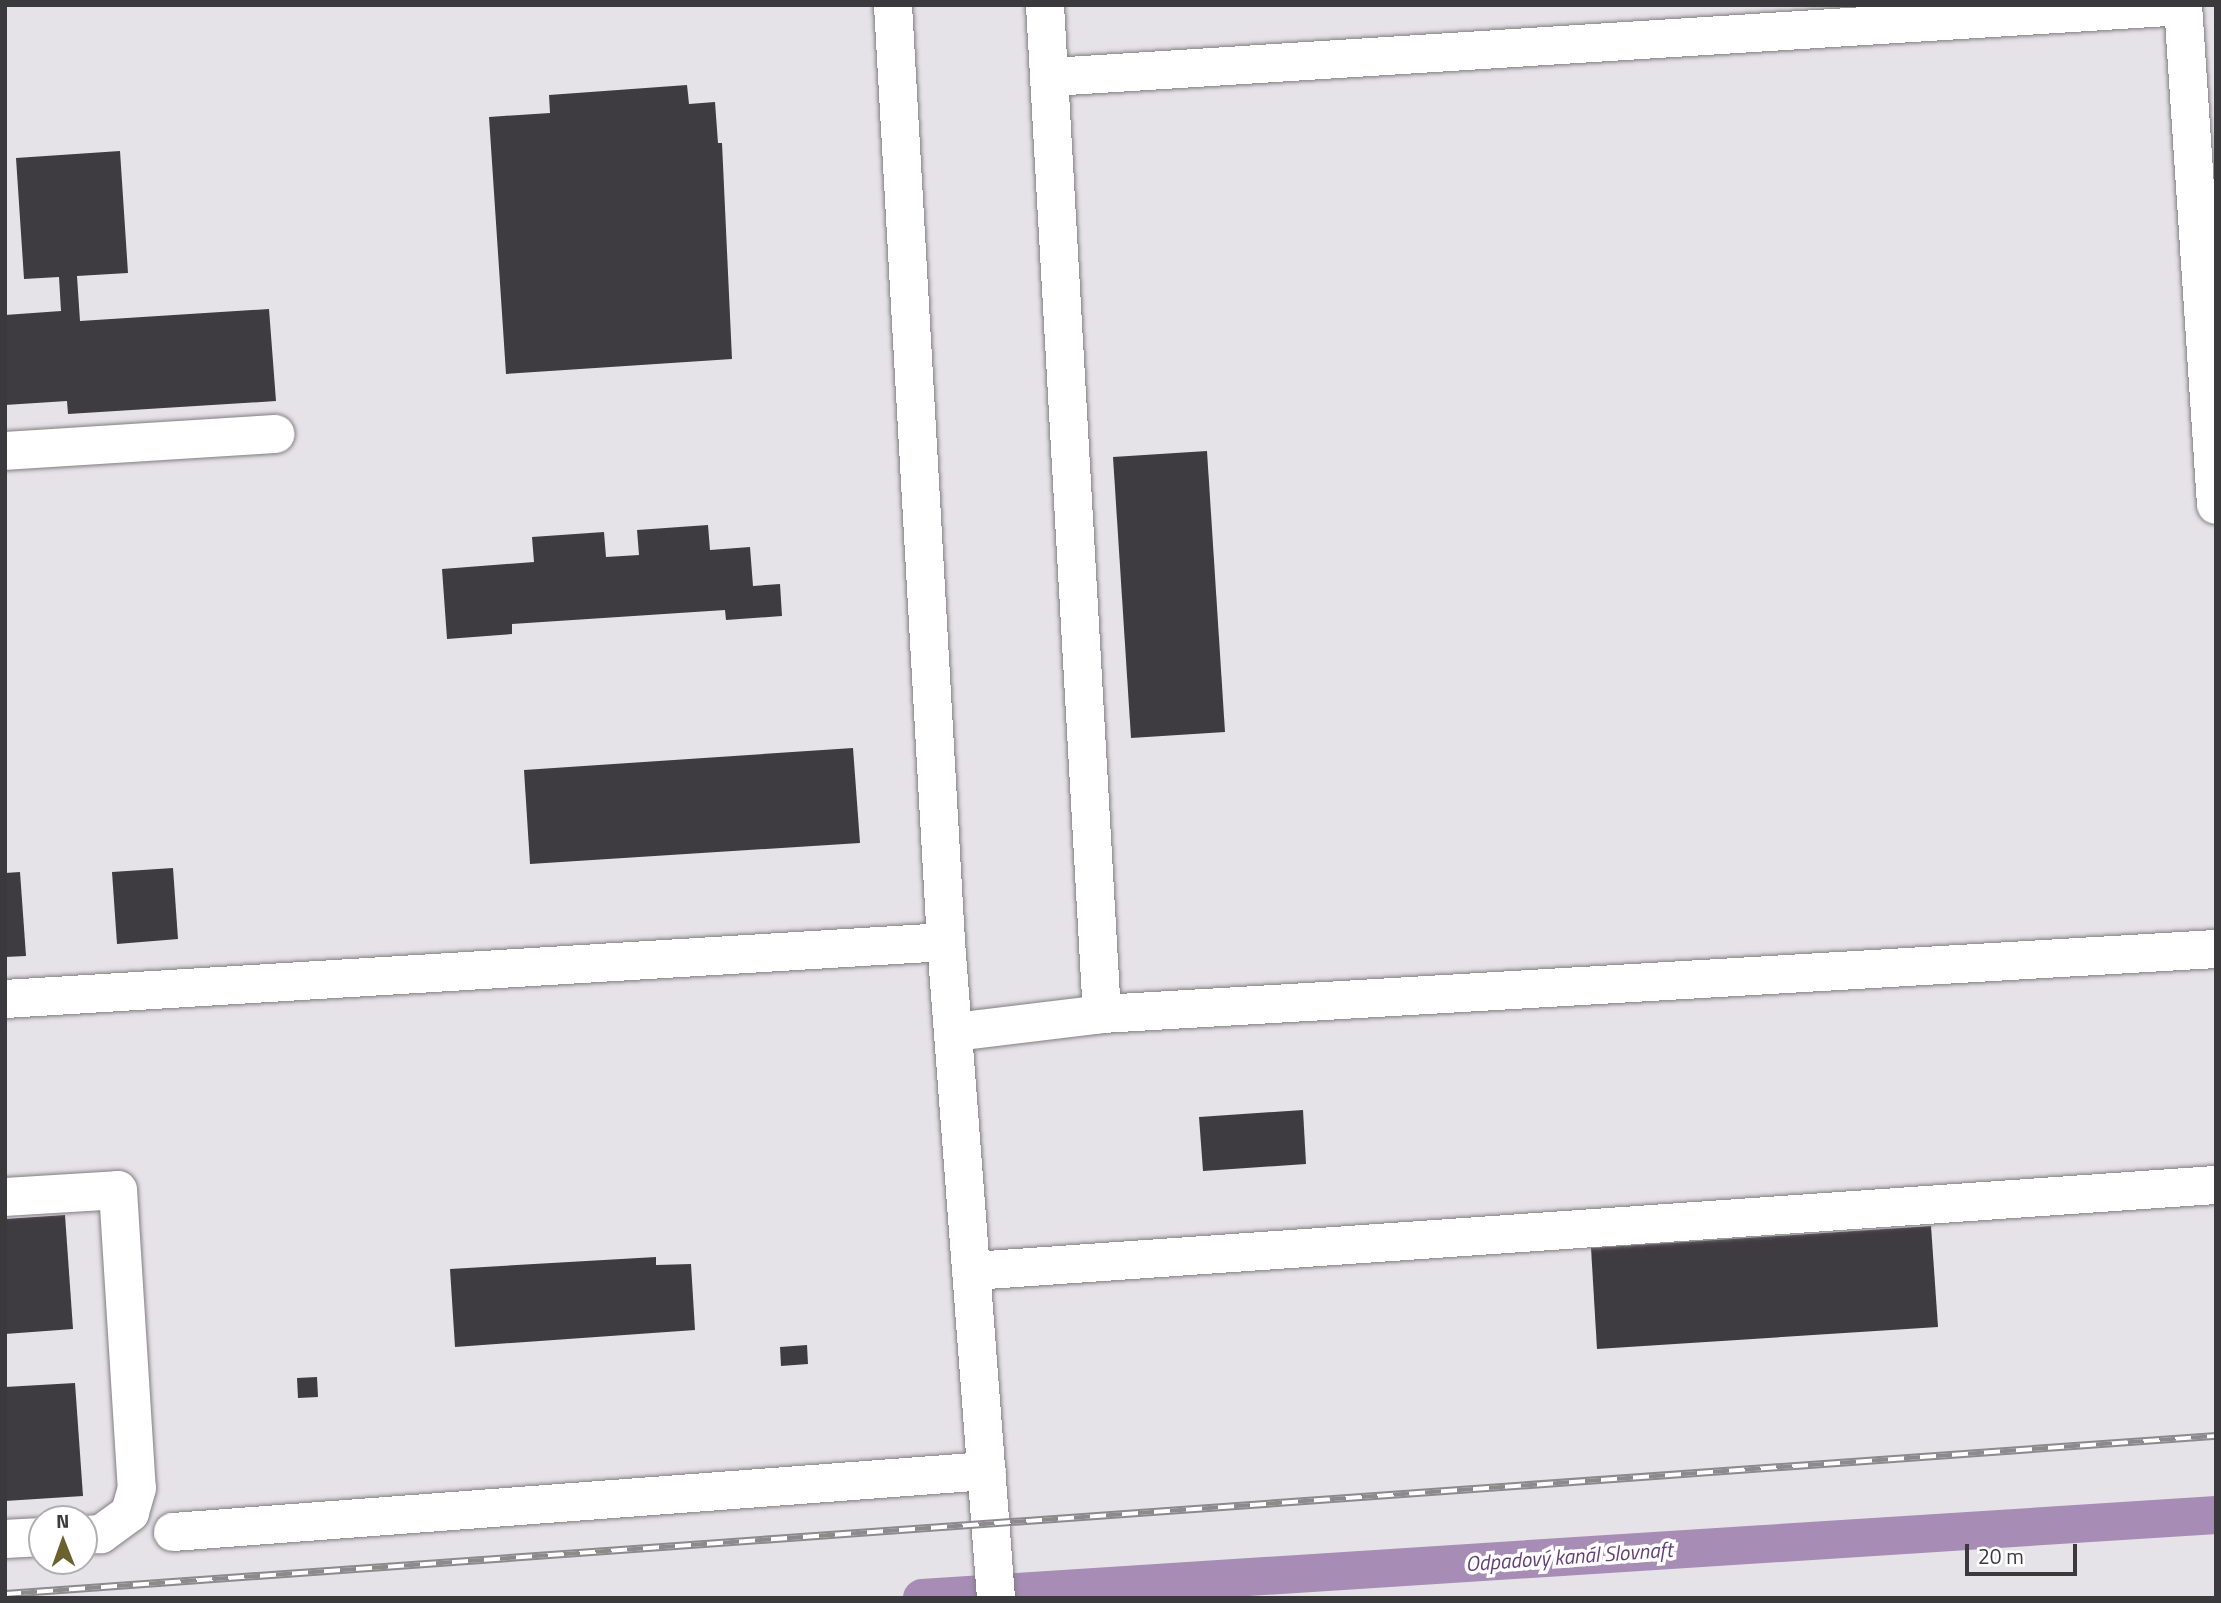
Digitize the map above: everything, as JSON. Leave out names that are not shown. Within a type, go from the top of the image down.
[{"type":"lane","points":[[893,5],[946,942],[974,1271],[996,1598]]},
{"type":"lane","points":[[1045,5],[1052,77],[1102,1014]]},
{"type":"lane","points":[[1052,77],[2183,6],[2216,505]]},
{"type":"lane","points":[[5,451],[275,434]]},
{"type":"lane","points":[[5,999],[946,942]]},
{"type":"lane","points":[[954,1032],[1102,1014],[2216,949]]},
{"type":"lane","points":[[974,1271],[2216,1185]]},
{"type":"lane","points":[[5,1197],[118,1190],[137,1488],[130,1513],[98,1534]]},
{"type":"lane","points":[[173,1532],[986,1471]]},
{"type":"lane","points":[[5,1539],[28,1538]]},
{"type":"building","points":[[687,85],[689,104],[715,102],[718,143],[722,143],[732,359],[506,374],[489,117],[550,113],[549,95]]},
{"type":"building","points":[[120,151],[128,273],[77,276],[80,321],[269,309],[276,401],[68,414],[67,401],[5,405],[5,315],[61,311],[59,277],[24,279],[16,158]]},
{"type":"building","points":[[1207,451],[1225,732],[1131,738],[1113,457]]},
{"type":"building","points":[[708,525],[710,550],[750,547],[753,586],[780,584],[782,616],[726,620],[725,610],[512,624],[512,634],[447,639],[442,569],[534,562],[532,537],[604,532],[606,557],[639,555],[637,530]]},
{"type":"building","points":[[853,748],[860,843],[530,864],[524,770]]},
{"type":"building","points":[[173,868],[178,939],[117,944],[112,872]]},
{"type":"building","points":[[20,872],[26,956],[5,957],[5,873]]},
{"type":"building","points":[[1303,1110],[1306,1164],[1203,1171],[1199,1117]]},
{"type":"building","points":[[65,1215],[73,1329],[5,1334],[5,1219]]},
{"type":"building","points":[[1931,1226],[1938,1327],[1597,1349],[1591,1248]]},
{"type":"building","points":[[656,1257],[656,1265],[691,1264],[695,1330],[455,1347],[450,1269]]},
{"type":"building","points":[[807,1345],[808,1364],[781,1366],[780,1347]]},
{"type":"building","points":[[317,1377],[318,1397],[298,1398],[297,1378]]},
{"type":"building","points":[[75,1383],[83,1496],[5,1501],[5,1387]]},
{"type":"waterway","name":"Odpadový kanál Slovnaft","points":[[922,1598],[2216,1515]]},
{"type":"railway","points":[[5,1594],[2216,1436]]}]
